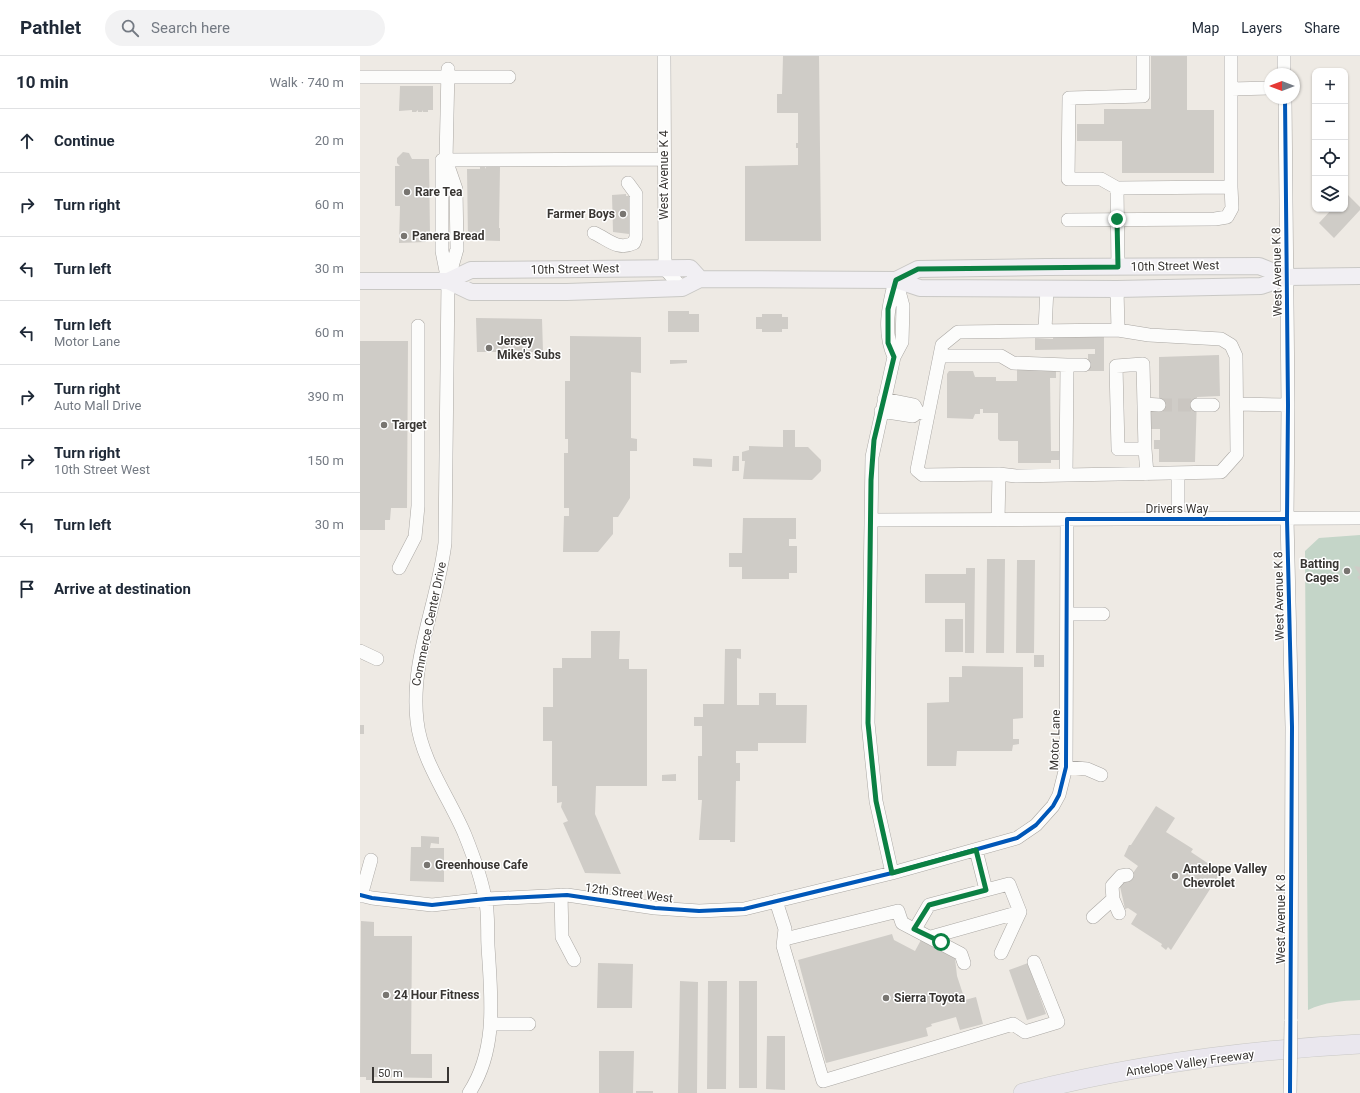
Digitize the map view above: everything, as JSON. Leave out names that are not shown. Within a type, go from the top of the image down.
[{"type":"highway","name":"Antelope Valley Freeway","points":[[1023,1093],[1141,1069],[1230,1055],[1360,1044]]},
{"type":"main road","name":"10th Street West","points":[[896,280],[918,269],[1214,266],[1259,266],[1287,277]]},
{"type":"main road","points":[[1117,289],[1130,280],[1141,277],[1164,276],[1214,266]]},
{"type":"main road","points":[[1017,288],[1044,278],[1093,278],[1106,275],[1118,267]]},
{"type":"main road","name":"10th Street West","points":[[360,281],[448,281],[471,270],[690,268],[700,279]]},
{"type":"main road","points":[[548,292],[569,283],[648,280],[657,276],[666,269]]},
{"type":"main road","name":"10th Street West","points":[[448,281],[471,292],[548,292],[682,288],[700,279],[896,280],[920,288],[1117,289],[1261,286],[1287,277],[1360,276]]},
{"type":"street","name":"West Avenue K 4","points":[[664,56],[666,269]]},
{"type":"street","points":[[1143,56],[1143,96],[1069,98],[1068,179],[1101,179],[1117,188],[1231,187]]},
{"type":"street","points":[[1068,220],[1215,219],[1228,217],[1232,208],[1231,56]]},
{"type":"street","points":[[1284,56],[1284,68]]},
{"type":"street","points":[[448,73],[446,160],[664,159]]},
{"type":"street","points":[[360,77],[448,73],[509,77]]},
{"type":"street","points":[[1231,89],[1264,88]]},
{"type":"street","name":"West Avenue K 8","points":[[1285,104],[1288,405],[1286,519],[1292,727],[1290,1093]]},
{"type":"street","name":"Commerce Center Drive","points":[[446,160],[442,160],[442,251],[448,281],[445,543],[442,568],[418,664],[415,693],[417,723],[425,751],[465,834],[486,899],[492,1007],[489,1047],[475,1084],[469,1093]]},
{"type":"street","points":[[594,233],[614,245],[625,246],[634,243],[636,237],[636,194],[628,184]]},
{"type":"street","points":[[1117,188],[1118,267]]},
{"type":"street","points":[[666,269],[682,288]]},
{"type":"street","points":[[892,873],[876,801],[868,723],[872,458],[882,405],[894,357],[888,343],[888,309],[896,280]]},
{"type":"street","points":[[1045,330],[1047,288]]},
{"type":"street","points":[[1117,289],[1118,330]]},
{"type":"street","points":[[398,568],[415,537],[418,506],[418,326]]},
{"type":"street","points":[[1045,330],[1118,330],[1149,335],[1222,339],[1231,345],[1236,356],[1237,454],[1221,472],[1066,475],[923,475],[917,470],[923,413],[942,345],[958,332],[1045,330]]},
{"type":"street","points":[[940,356],[1001,356],[1013,364],[1084,365]]},
{"type":"street","points":[[1145,449],[1118,449],[1116,366],[1143,364],[1147,474]]},
{"type":"street","points":[[1066,475],[1067,365]]},
{"type":"street","points":[[1144,404],[1159,405]]},
{"type":"street","points":[[1237,404],[1288,405]]},
{"type":"street","points":[[882,405],[914,405],[923,413]]},
{"type":"street","points":[[1197,405],[1213,405]]},
{"type":"street","points":[[1178,473],[1178,519]]},
{"type":"street","points":[[998,520],[999,474]]},
{"type":"street","name":"Drivers Way","points":[[871,520],[1360,518]]},
{"type":"street","name":"Motor Lane","points":[[892,873],[1017,838],[1036,824],[1052,806],[1059,795],[1066,767],[1067,519]]},
{"type":"street","points":[[1067,614],[1103,614]]},
{"type":"street","points":[[360,651],[377,659]]},
{"type":"street","points":[[1066,767],[1087,769],[1101,775]]},
{"type":"street","points":[[976,850],[986,890]]},
{"type":"street","points":[[361,896],[370,860]]},
{"type":"street","name":"12th Street West","points":[[361,896],[432,905],[486,899],[561,895],[655,908],[699,912],[744,909],[892,873]]},
{"type":"street","points":[[1119,913],[1114,899],[1112,886],[1121,876],[1127,875]]},
{"type":"street","points":[[914,929],[929,905],[1009,884],[1020,912],[1000,953]]},
{"type":"street","points":[[561,895],[562,937],[574,960]]},
{"type":"street","points":[[1093,917],[1114,899]]},
{"type":"street","points":[[776,901],[785,929],[783,946],[823,1081],[1013,1024],[1025,1032],[1058,1022],[1034,962]]},
{"type":"street","points":[[785,939],[898,911],[902,923],[961,954],[964,963]]},
{"type":"street","points":[[931,937],[1020,912]]},
{"type":"street","points":[[490,1024],[529,1024]]},
{"type":"green space","points":[[1360,535],[1360,1000],[1340,1001],[1314,1007],[1308,1010],[1305,551],[1319,538]]},
{"type":"building","points":[[783,56],[819,56],[821,241],[745,241],[745,166],[798,165],[798,148],[796,148],[796,143],[798,143],[798,113],[777,113],[777,94],[782,94]]},
{"type":"building","points":[[1151,56],[1187,56],[1187,110],[1214,110],[1214,173],[1122,173],[1122,141],[1077,141],[1077,124],[1104,124],[1104,109],[1151,109]]},
{"type":"building","points":[[400,86],[433,86],[433,110],[428,110],[428,112],[423,112],[423,110],[422,112],[418,112],[418,110],[416,112],[412,112],[412,110],[399,111]]},
{"type":"building","points":[[403,152],[409,153],[412,159],[429,159],[430,235],[426,235],[426,242],[399,243],[400,206],[395,206],[395,166],[400,166],[397,163],[397,158]]},
{"type":"building","points":[[480,167],[485,167],[485,169],[486,167],[500,167],[500,241],[468,240],[467,169],[480,169]]},
{"type":"building","name":"Farmer Boys","points":[[626,194],[626,196],[633,196],[632,229],[629,234],[613,232],[612,195]]},
{"type":"building","points":[[1348,195],[1360,207],[1360,210],[1334,238],[1319,223],[1329,212],[1348,212]]},
{"type":"building","points":[[668,311],[689,311],[689,314],[699,314],[699,332],[668,332]]},
{"type":"building","points":[[762,314],[782,314],[782,317],[788,317],[788,329],[782,329],[782,332],[762,332],[762,329],[756,329],[756,317],[762,317]]},
{"type":"building","points":[[476,318],[542,319],[543,352],[477,352]]},
{"type":"building","points":[[570,336],[641,337],[641,373],[631,372],[631,438],[637,439],[637,451],[630,451],[630,498],[618,517],[613,517],[613,534],[598,552],[563,552],[564,516],[569,516],[569,508],[564,508],[564,453],[568,453],[568,439],[565,439],[565,381],[570,381]]},
{"type":"building","points":[[1053,337],[1104,337],[1104,371],[1088,371],[1088,354],[1095,354],[1095,349],[1035,350],[1035,338],[1053,339]]},
{"type":"building","name":"Target","points":[[360,341],[408,341],[407,508],[391,508],[390,520],[385,520],[385,530],[360,530]]},
{"type":"building","points":[[1219,355],[1220,396],[1197,397],[1195,462],[1159,462],[1159,449],[1154,449],[1154,440],[1160,440],[1160,429],[1148,429],[1148,411],[1159,411],[1159,357]]},
{"type":"building","points":[[670,360],[687,360],[687,363],[670,364]]},
{"type":"building","points":[[1017,369],[1056,369],[1056,378],[1050,378],[1051,451],[1060,451],[1061,460],[1051,460],[1051,463],[1018,463],[1018,441],[1000,441],[998,439],[998,413],[983,413],[983,409],[980,409],[980,414],[975,414],[973,419],[947,418],[947,374],[949,371],[973,371],[975,377],[996,377],[996,381],[1017,381]]},
{"type":"building","points":[[783,430],[795,430],[795,447],[808,447],[821,460],[821,471],[812,480],[743,479],[745,461],[742,461],[742,452],[749,450],[749,446],[783,447]]},
{"type":"building","points":[[733,456],[739,456],[739,471],[732,471]]},
{"type":"building","points":[[693,458],[712,459],[712,467],[693,466]]},
{"type":"building","points":[[743,518],[796,518],[796,539],[789,539],[789,546],[797,546],[797,573],[789,573],[789,579],[742,579],[742,567],[729,567],[729,553],[742,553]]},
{"type":"building","points":[[987,559],[1005,559],[1004,653],[986,653]]},
{"type":"building","points":[[1017,560],[1035,560],[1034,653],[1016,653]]},
{"type":"building","points":[[1354,566],[1360,567],[1360,575]]},
{"type":"building","points":[[966,568],[975,568],[974,653],[965,653],[965,603],[925,603],[925,574],[966,574]]},
{"type":"building","points":[[945,619],[963,619],[963,652],[945,652]]},
{"type":"building","points":[[591,631],[620,631],[619,659],[629,659],[629,669],[647,669],[647,786],[596,786],[595,814],[621,874],[585,873],[563,823],[568,821],[561,807],[562,802],[557,803],[557,786],[552,786],[552,741],[543,741],[543,707],[553,707],[553,668],[562,668],[562,658],[591,658]]},
{"type":"building","points":[[725,649],[741,649],[741,659],[737,658],[737,705],[759,705],[759,693],[776,693],[776,705],[807,705],[806,743],[758,743],[758,751],[736,751],[736,763],[740,763],[740,781],[736,781],[735,842],[730,842],[730,840],[699,840],[702,800],[698,800],[698,756],[702,756],[702,726],[694,726],[694,717],[703,717],[703,704],[724,704]]},
{"type":"building","points":[[1034,655],[1044,655],[1044,667],[1034,667]]},
{"type":"building","points":[[962,666],[1023,667],[1023,718],[1013,719],[1013,739],[1019,739],[1019,744],[1013,745],[1012,751],[957,751],[956,766],[927,766],[927,703],[949,702],[949,677],[962,677]]},
{"type":"building","points":[[360,725],[364,725],[364,734],[360,734]]},
{"type":"building","points":[[676,774],[676,781],[662,781],[662,775]]},
{"type":"building","name":"Antelope Valley Chevrolet","points":[[1156,806],[1175,818],[1166,832],[1193,849],[1191,852],[1221,872],[1171,950],[1168,947],[1166,950],[1161,946],[1162,944],[1131,924],[1137,914],[1128,908],[1125,909],[1119,882],[1128,880],[1138,866],[1124,856],[1129,845],[1131,845]]},
{"type":"building","name":"Greenhouse Cafe","points":[[421,836],[439,837],[439,844],[431,843],[430,848],[444,848],[444,882],[410,881],[411,847],[421,847]]},
{"type":"building","name":"24 Hour Fitness","points":[[361,921],[374,922],[374,936],[412,936],[411,1054],[432,1054],[432,1078],[372,1077],[372,1080],[366,1080],[366,1077],[360,1077]]},
{"type":"building","name":"Sierra Toyota","points":[[892,934],[894,940],[915,951],[921,940],[955,958],[957,976],[965,1000],[976,997],[983,1024],[960,1030],[956,1017],[931,1024],[932,1026],[926,1028],[928,1036],[826,1063],[798,960]]},
{"type":"building","points":[[598,963],[633,964],[632,1008],[597,1008]]},
{"type":"building","points":[[1028,963],[1046,1014],[1027,1020],[1009,970]]},
{"type":"building","points":[[680,981],[698,982],[697,1093],[678,1093]]},
{"type":"building","points":[[708,981],[727,981],[726,1089],[707,1089]]},
{"type":"building","points":[[739,981],[757,981],[757,1088],[739,1088]]},
{"type":"building","points":[[767,1036],[785,1036],[785,1090],[766,1089]]},
{"type":"building","points":[[599,1051],[634,1051],[633,1093],[599,1093]]},
{"type":"building","points":[[636,1091],[653,1091],[653,1093],[636,1093]]},
{"type":"tunnel","points":[[1159,405],[1197,405]]},
{"type":"cycle path","points":[[1285,104],[1288,405],[1287,519],[1292,727],[1290,1093]]},
{"type":"cycle path","points":[[360,895],[372,898],[432,905],[486,899],[567,895],[655,908],[699,911],[744,909],[892,873],[1017,838],[1036,825],[1053,806],[1059,795],[1066,767],[1067,519],[1287,519]]},
{"type":"place","name":"Rare Tea","points":[[407,192]]},
{"type":"place","name":"Farmer Boys","points":[[623,214]]},
{"type":"place","name":"Panera Bread","points":[[404,236]]},
{"type":"place","name":"Jersey Mike's Subs","points":[[489,348]]},
{"type":"place","name":"Target","points":[[384,425]]},
{"type":"place","name":"Batting Cages","points":[[1347,571]]},
{"type":"place","name":"Greenhouse Cafe","points":[[427,865]]},
{"type":"place","name":"Antelope Valley Chevrolet","points":[[1175,876]]},
{"type":"place","name":"24 Hour Fitness","points":[[386,995]]},
{"type":"place","name":"Sierra Toyota","points":[[886,998]]},
{"type":"route","points":[[941,942],[914,929],[929,905],[986,890],[976,850],[892,873],[876,801],[871,764],[868,723],[871,480],[874,440],[894,357],[888,343],[888,309],[896,280],[918,269],[1118,267],[1117,219]]}]
